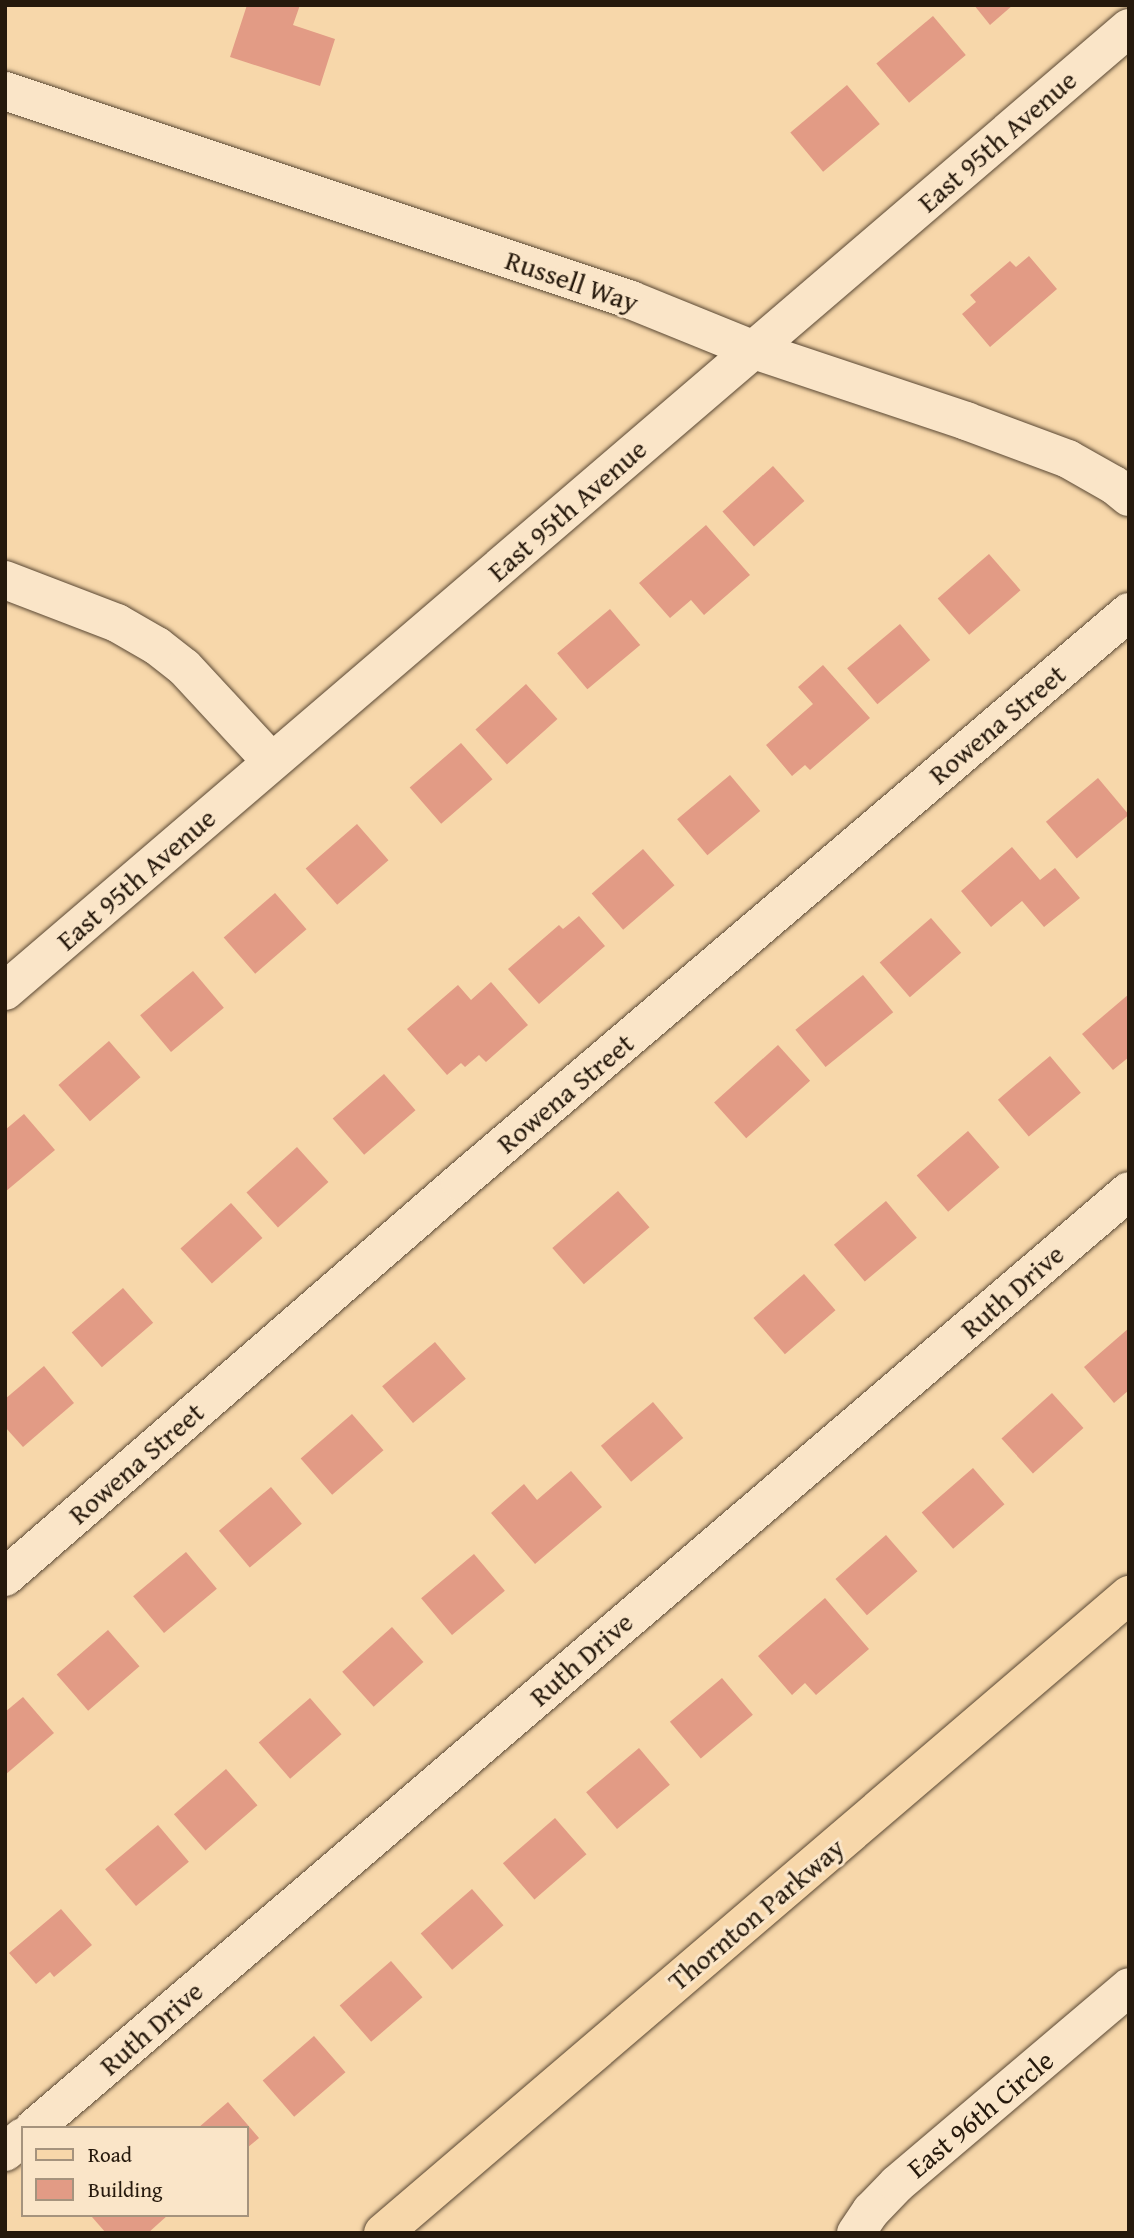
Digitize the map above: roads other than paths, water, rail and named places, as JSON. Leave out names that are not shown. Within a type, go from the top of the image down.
[{"type":"main road","name":"Thornton Parkway","points":[[383,2233],[1129,1595]]},
{"type":"street","name":"East 95th Avenue","points":[[5,991],[1129,28]]},
{"type":"street","name":"Russell Way","points":[[5,91],[631,300],[754,350],[966,421],[1068,459],[1129,497]]},
{"type":"street","points":[[5,580],[117,623],[157,646],[184,667],[272,762]]},
{"type":"street","name":"Rowena Street","points":[[5,1577],[460,1182],[1129,612]]},
{"type":"street","name":"Ruth Drive","points":[[36,2126],[1129,1191]]},
{"type":"street","name":"East 96th Circle","points":[[856,2233],[871,2211],[897,2184],[1123,2004]]},
{"type":"street","points":[[5,2152],[21,2139]]}]
